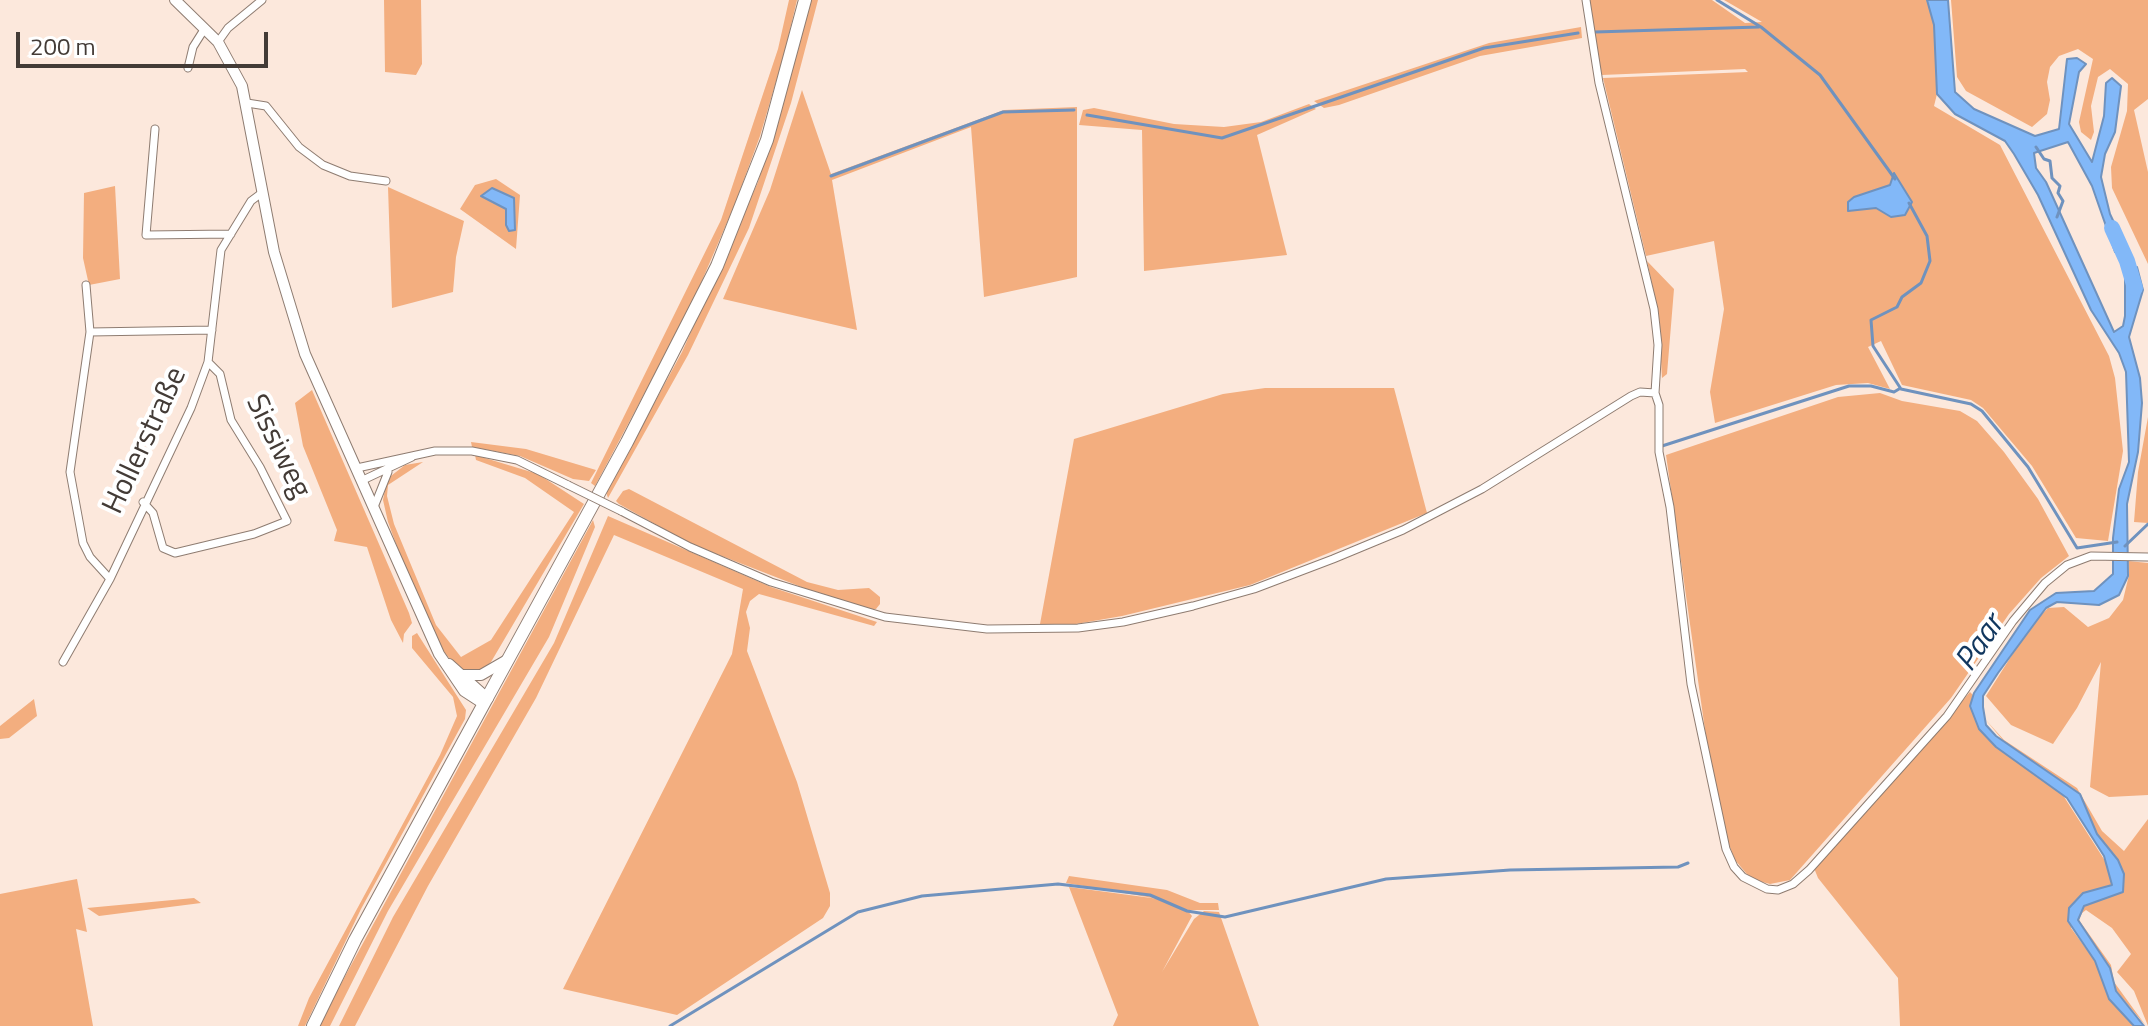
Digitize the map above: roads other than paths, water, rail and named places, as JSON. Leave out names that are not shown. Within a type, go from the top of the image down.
[{"type":"main road","points":[[175,0],[218,42],[232,65],[247,103],[263,192],[290,310],[305,354],[439,654],[464,691],[485,701]]},
{"type":"main road","points":[[313,1026],[374,903],[634,429],[717,266],[767,140],[805,0]]},
{"type":"main road","points":[[439,654],[485,701]]},
{"type":"main road","points":[[461,675],[481,675],[507,660]]},
{"type":"street","points":[[1586,0],[1599,83],[1654,309],[1658,345],[1655,393],[1659,405],[1659,452],[1670,507],[1691,684],[1707,767],[1734,867],[1767,889],[1778,890],[1793,884],[1947,716],[2013,621],[2045,583],[2080,558],[2143,557]]},
{"type":"street","points":[[218,42],[259,1]]},
{"type":"street","points":[[188,68],[193,47],[205,28]]},
{"type":"street","points":[[247,103],[266,106],[299,147],[323,165],[350,176],[386,181]]},
{"type":"street","points":[[155,129],[146,235],[231,234]]},
{"type":"street","name":"Hollerstraße","points":[[63,662],[110,579],[143,502],[191,408],[208,362],[221,250],[251,201],[263,192]]},
{"type":"street","points":[[86,285],[90,332],[70,472],[83,543],[90,557],[110,579]]},
{"type":"street","points":[[90,332],[212,330]]},
{"type":"street","name":"Sissiweg","points":[[143,502],[153,513],[163,548],[175,553],[254,534],[287,521],[260,467],[231,420],[220,374],[208,362]]},
{"type":"street","points":[[357,468],[422,453],[454,450],[495,455],[541,470],[690,547],[771,582],[885,617],[987,629],[1078,628],[1123,622],[1193,606],[1254,589],[1333,559],[1403,530],[1507,476],[1631,396],[1640,392],[1655,393]]},
{"type":"street","points":[[363,480],[422,453]]},
{"type":"street","points":[[374,507],[390,469]]},
{"type":"water","points":[[1927,0],[1948,0],[1955,92],[1974,109],[2035,136],[2059,129],[2067,59],[2077,58],[2086,64],[2079,72],[2069,124],[2092,162],[2104,116],[2106,83],[2112,78],[2121,86],[2115,132],[2105,154],[2101,177],[2110,214],[2125,246],[2115,252],[2092,186],[2068,142],[2034,153],[2036,168],[2046,182],[2114,332],[2123,326],[2125,316],[2125,273],[2137,267],[2143,290],[2129,337],[2140,378],[2142,403],[2138,452],[2127,504],[2128,576],[2119,595],[2099,605],[2057,602],[2046,608],[1983,696],[1983,707],[1986,725],[1996,736],[2080,794],[2097,834],[2118,860],[2124,874],[2123,892],[2084,906],[2078,920],[2110,968],[2116,991],[2144,1026],[2134,1026],[2109,999],[2095,961],[2068,921],[2069,908],[2083,893],[2112,885],[2104,856],[2067,798],[1996,747],[1979,729],[1970,706],[1974,693],[2030,610],[2056,593],[2094,591],[2113,574],[2113,538],[2119,489],[2129,462],[2126,372],[2119,353],[2091,310],[2038,195],[2014,154],[2005,141],[1955,114],[1937,94],[1934,25]]},
{"type":"water","points":[[1894,173],[1912,202],[1905,215],[1891,217],[1876,208],[1848,211],[1848,202],[1854,197],[1890,185]]},
{"type":"water","points":[[492,188],[514,198],[515,230],[509,231],[506,225],[506,209],[481,196]]},
{"type":"waterway","points":[[1717,0],[1761,27],[1820,75],[1895,179]]},
{"type":"waterway","points":[[1595,32],[1759,27]]},
{"type":"waterway","points":[[1087,115],[1222,138],[1484,48],[1578,33]]},
{"type":"waterway","points":[[831,176],[1003,112],[1074,110]]},
{"type":"waterway","points":[[2036,147],[2044,159],[2050,161],[2052,178],[2060,186],[2058,193],[2063,201],[2057,217]]},
{"type":"waterway","points":[[1909,203],[1927,236],[1930,261],[1921,283],[1902,297],[1897,307],[1871,320],[1873,346],[1901,389],[1971,404],[1982,411],[2028,467],[2077,548],[2117,542]]},
{"type":"waterway","name":"Paar","points":[[2112,228],[2135,288]]},
{"type":"waterway","points":[[1662,446],[1849,386],[1871,386],[1894,392],[1899,389]]},
{"type":"waterway","points":[[2125,546],[2148,524]]},
{"type":"waterway","points":[[670,1026],[858,912],[922,896],[1058,884],[1150,895],[1187,911],[1225,917],[1386,879],[1510,870],[1678,867],[1688,863]]}]
